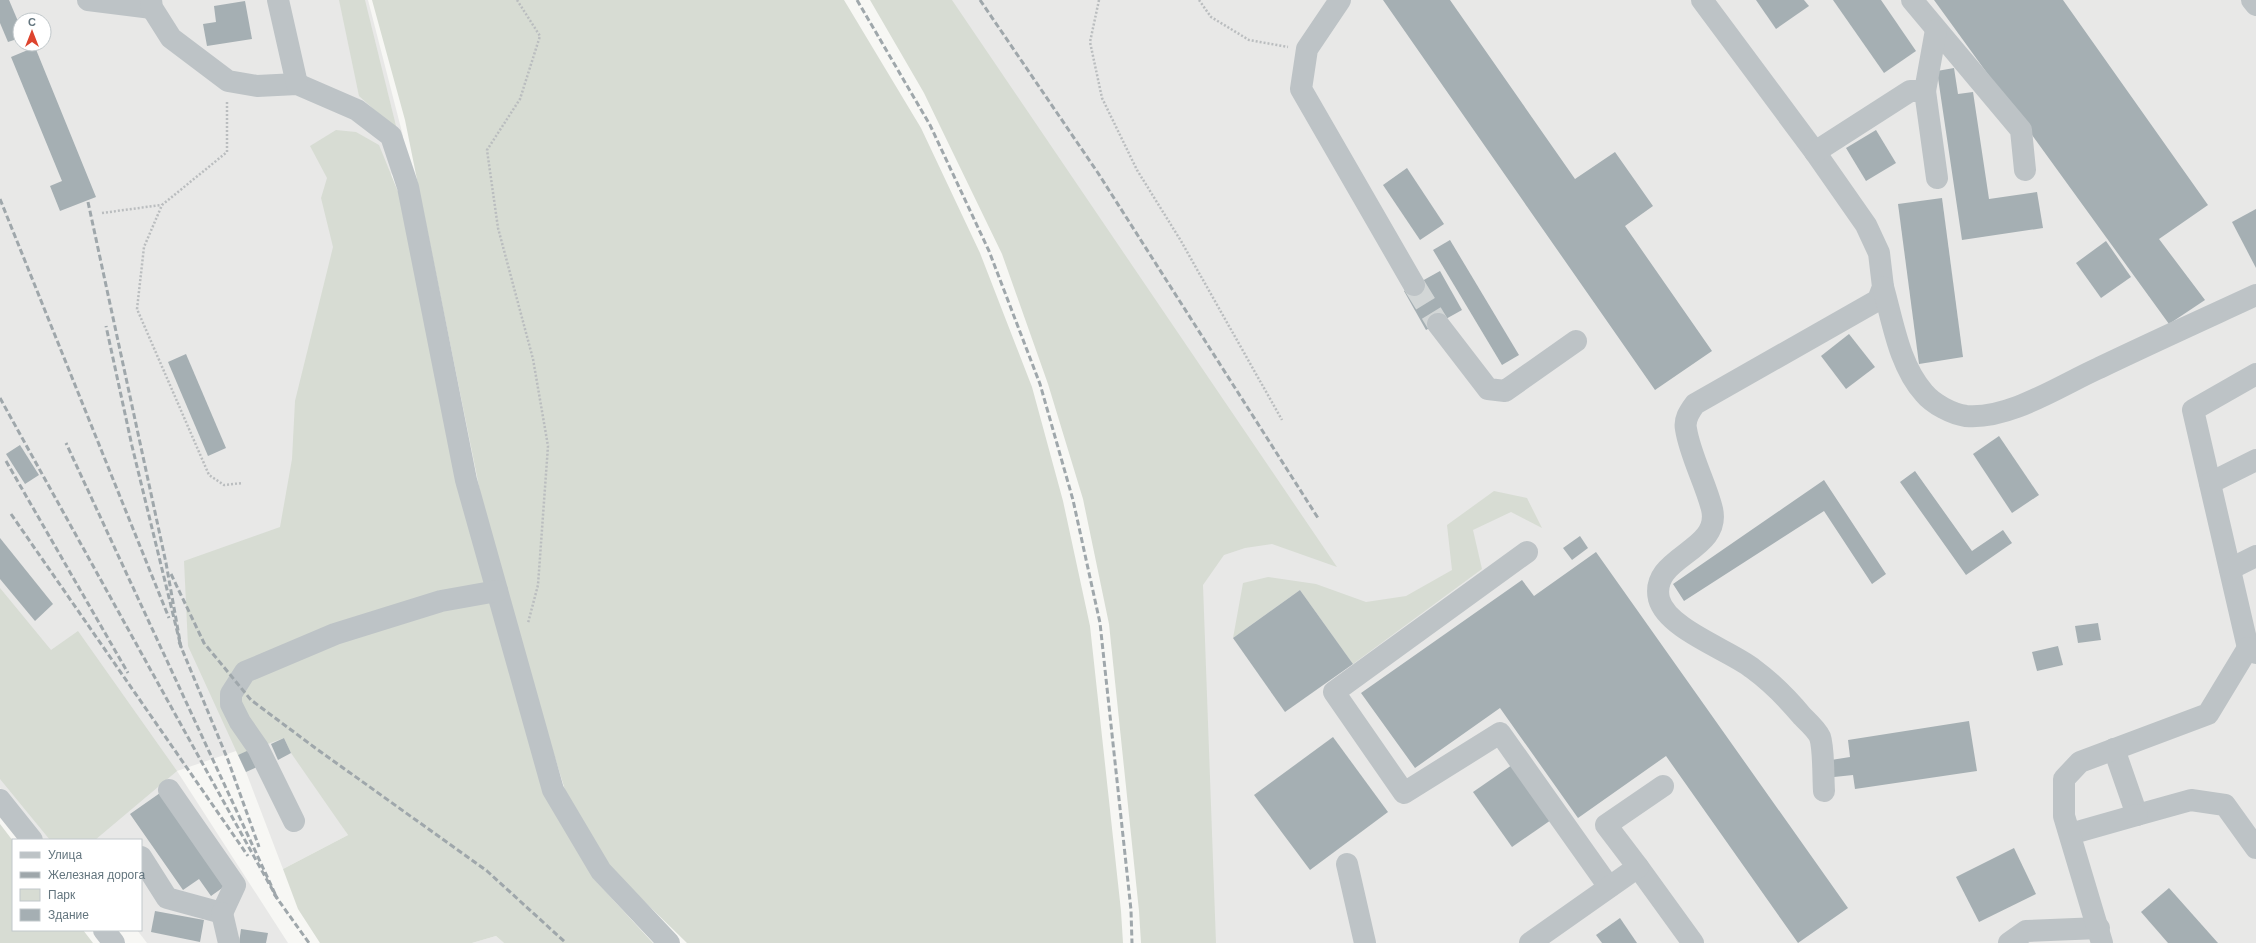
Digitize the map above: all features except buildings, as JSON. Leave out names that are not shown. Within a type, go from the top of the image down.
[{"type":"street","points":[[88,0],[152,4],[170,38],[228,81],[257,86],[297,84],[357,110],[391,136],[408,187],[466,480],[553,790],[601,871],[669,943]]},
{"type":"street","points":[[278,0],[297,84]]},
{"type":"street","points":[[1340,0],[1308,49],[1300,89],[1414,285]]},
{"type":"street","points":[[1702,0],[1815,152],[1866,225],[1879,253],[1883,287],[1903,359],[1913,379],[1925,394],[1946,410],[1966,416],[1994,413],[2024,406],[2070,381],[2256,295]]},
{"type":"street","points":[[1912,0],[2021,130],[2025,170]]},
{"type":"street","points":[[2252,0],[2256,5]]},
{"type":"street","points":[[1936,30],[1925,91],[1937,178]]},
{"type":"street","points":[[1815,152],[1910,91],[1925,91]]},
{"type":"street","points":[[1824,791],[1820,736],[1785,696],[1751,667],[1698,637],[1672,618],[1660,600],[1659,583],[1668,567],[1703,541],[1711,526],[1713,511],[1686,428],[1688,414],[1694,404],[1878,300],[1883,287]]},
{"type":"street","points":[[1438,324],[1488,389],[1505,391],[1576,341]]},
{"type":"street","points":[[2009,943],[2026,931],[2100,935],[2064,816],[2064,779],[2080,762],[2208,714],[2252,650],[2230,569],[2193,410],[2256,374]]},
{"type":"street","points":[[2210,484],[2256,460]]},
{"type":"street","points":[[1527,552],[1334,692],[1404,792],[1500,733],[1608,888]]},
{"type":"street","points":[[2230,569],[2256,556]]},
{"type":"street","points":[[294,821],[258,748],[240,722],[231,704],[231,694],[245,672],[335,634],[441,601],[498,591]]},
{"type":"street","points":[[2114,749],[2137,815]]},
{"type":"street","points":[[1663,786],[1606,825],[1638,866],[1693,943]]},
{"type":"street","points":[[169,790],[235,885],[222,913],[229,943]]},
{"type":"street","points":[[0,800],[31,839]]},
{"type":"street","points":[[2070,834],[2191,800],[2224,806],[2256,848]]},
{"type":"street","points":[[142,859],[167,898],[222,913]]},
{"type":"street","points":[[1347,864],[1365,943]]},
{"type":"street","points":[[1530,943],[1638,866]]},
{"type":"street","points":[[105,931],[114,943]]},
{"type":"path","points":[[517,0],[540,36],[520,99],[487,150],[498,228],[533,359],[548,446],[538,586],[527,628]]},
{"type":"path","points":[[1099,0],[1090,42],[1102,98],[1137,170],[1182,241],[1282,420]]},
{"type":"path","points":[[1199,0],[1211,17],[1249,40],[1308,49]]},
{"type":"path","points":[[228,81],[227,152],[162,205],[144,247],[137,309],[209,476],[224,485],[243,482]]},
{"type":"path","points":[[102,213],[162,205]]},
{"type":"shaded area","points":[[0,0],[368,0],[403,136],[283,537],[283,734],[348,835],[283,869],[246,772],[236,751],[177,771],[288,943],[147,943],[138,931],[142,931],[142,839],[42,839],[0,788]]},
{"type":"shaded area","points":[[941,0],[2256,0],[2256,943],[1195,943],[1192,566]]},
{"type":"shaded area","points":[[496,936],[504,943],[472,943]]},
{"type":"green space","points":[[339,0],[365,0],[397,130],[359,96]]},
{"type":"green space","points":[[372,0],[844,0],[921,128],[980,253],[1032,387],[1063,501],[1090,626],[1121,911],[1123,943],[687,943],[608,866],[565,790],[494,561],[405,120]]},
{"type":"green space","points":[[870,0],[952,0],[1337,567],[1272,544],[1245,548],[1224,555],[1203,585],[1216,943],[1141,943],[1139,911],[1109,624],[1083,499],[1048,384],[1002,254],[924,93]]},
{"type":"green space","points":[[336,130],[356,132],[379,145],[399,194],[459,485],[594,879],[653,943],[504,943],[496,936],[472,943],[320,943],[298,909],[283,869],[348,835],[291,753],[284,738],[238,755],[188,646],[184,561],[280,527],[292,459],[295,401],[333,247],[321,198],[327,178],[310,146]]},
{"type":"green space","points":[[1494,491],[1527,498],[1542,528],[1511,512],[1473,530],[1482,569],[1353,664],[1300,590],[1233,638],[1243,583],[1268,577],[1316,584],[1366,602],[1406,596],[1452,570],[1447,525]]},
{"type":"green space","points":[[0,588],[51,650],[78,631],[177,771],[96,839],[49,839],[0,779]]},
{"type":"green space","points":[[0,824],[12,840],[12,931],[84,931],[93,943],[0,943]]},
{"type":"tunnel","points":[[1414,285],[1438,324]]},
{"type":"railway","points":[[857,0],[930,125],[989,251],[1040,384],[1073,500],[1100,623],[1131,910],[1132,943]]},
{"type":"railway","points":[[980,0],[1098,173],[1318,518]]},
{"type":"railway","points":[[0,199],[169,618]]},
{"type":"railway","points":[[88,202],[166,563],[181,647],[132,446],[106,326]]},
{"type":"railway","points":[[0,398],[277,898],[66,443]]},
{"type":"railway","points":[[6,461],[128,673]]},
{"type":"railway","points":[[11,514],[248,856]]},
{"type":"railway","points":[[171,574],[204,643],[251,700],[487,871],[566,943]]},
{"type":"railway","points":[[179,642],[228,760],[259,847]]},
{"type":"railway","points":[[274,894],[309,943]]}]
